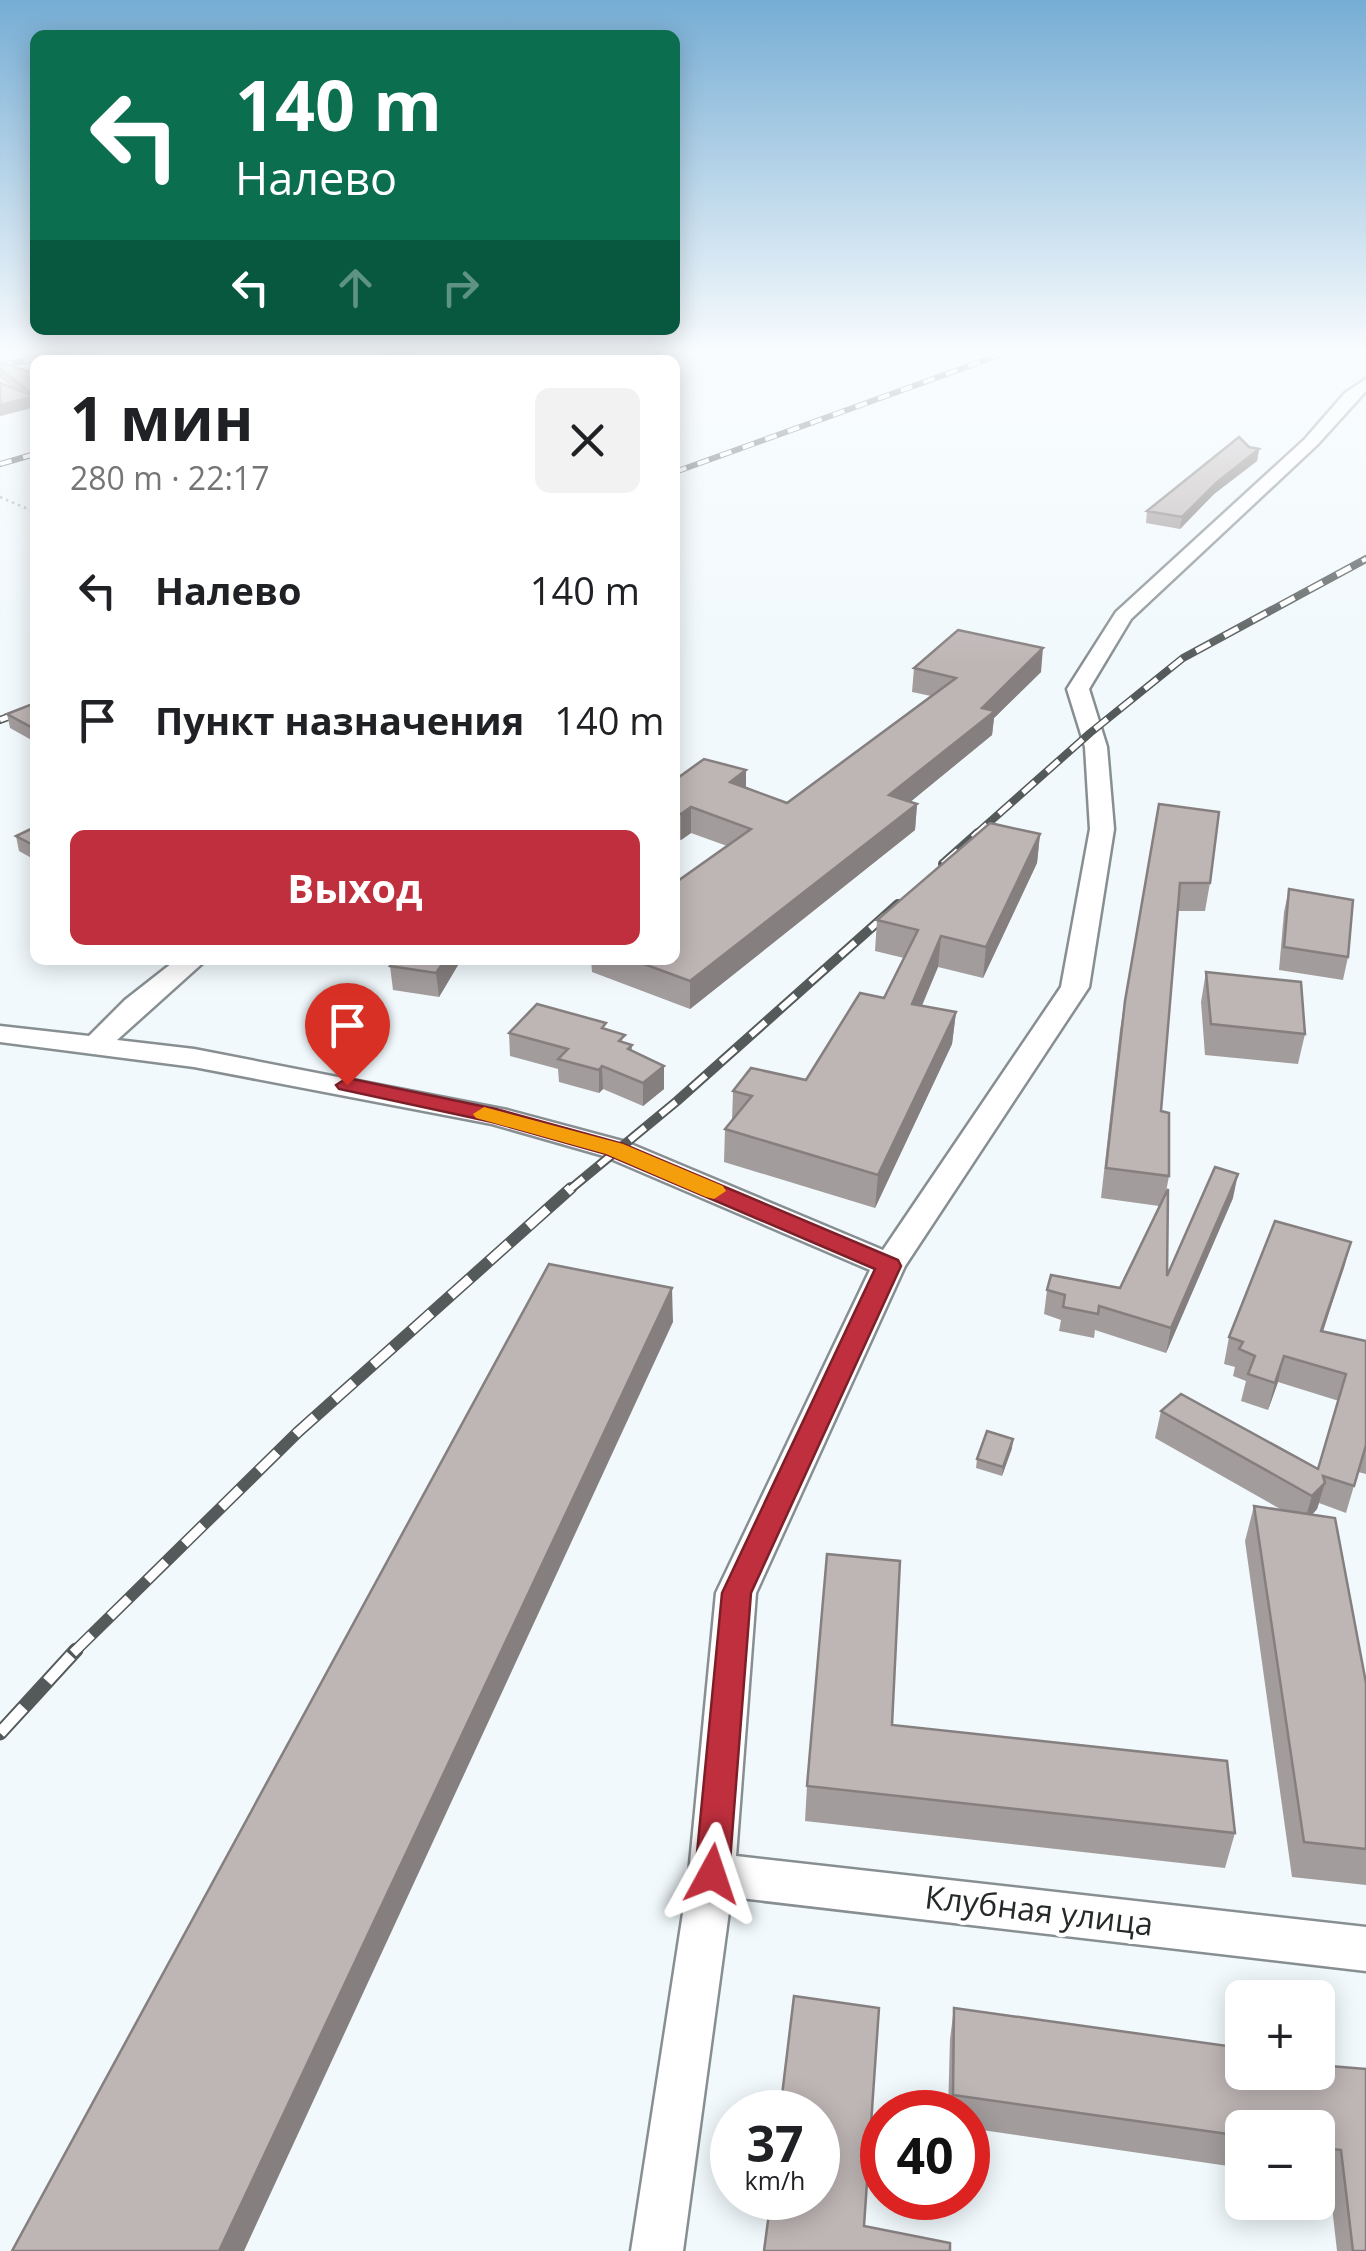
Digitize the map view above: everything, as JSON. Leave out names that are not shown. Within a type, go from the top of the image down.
[{"type":"street","points":[[657,2251],[712,1874],[736,1593],[889,1266],[1074,988],[1102,829],[1096,747],[1078,688],[1122,616],[1298,454]]},
{"type":"street","points":[[98,1043],[135,1006],[187,965]]},
{"type":"street","points":[[0,1034],[98,1043],[391,1093],[614,1149],[889,1266]]},
{"type":"street","name":"Клубная улица","points":[[712,1874],[1366,1949]]},
{"type":"path","points":[[0,497],[30,510]]},
{"type":"building","points":[[1218,454],[1253,454],[1182,517],[1147,511]]},
{"type":"building","points":[[958,630],[1043,648],[982,708],[995,711],[889,795],[917,804],[690,981],[647,965],[680,965],[680,879],[751,829],[691,807],[680,814],[680,776],[704,759],[746,770],[730,782],[787,803],[956,678],[914,668]]},
{"type":"building","points":[[30,705],[30,726],[7,714]]},
{"type":"building","points":[[1159,804],[1219,812],[1210,883],[1180,883],[1161,1111],[1169,1113],[1169,1176],[1106,1168],[1125,1001]]},
{"type":"building","points":[[990,823],[1040,834],[986,947],[941,936],[912,1004],[956,1012],[878,1175],[725,1129],[752,1096],[733,1091],[751,1068],[806,1080],[860,993],[884,998],[918,930],[877,920]]},
{"type":"building","points":[[30,829],[30,843],[16,836]]},
{"type":"building","points":[[1289,889],[1353,900],[1348,957],[1284,947]]},
{"type":"building","points":[[391,965],[442,965],[436,973]]},
{"type":"building","points":[[1206,972],[1301,982],[1305,1034],[1211,1024]]},
{"type":"building","points":[[537,1004],[606,1023],[602,1028],[625,1035],[619,1041],[632,1045],[628,1049],[664,1066],[643,1083],[602,1066],[599,1070],[558,1059],[568,1049],[509,1033]]},
{"type":"building","points":[[1215,1167],[1238,1174],[1171,1328],[1099,1306],[1098,1314],[1063,1307],[1065,1295],[1047,1290],[1051,1275],[1120,1288],[1168,1189],[1167,1276]]},
{"type":"building","points":[[1275,1221],[1351,1242],[1321,1331],[1366,1341],[1366,1445],[1354,1486],[1323,1476],[1325,1483],[1312,1496],[1161,1411],[1181,1394],[1318,1469],[1346,1374],[1284,1356],[1275,1383],[1248,1374],[1255,1356],[1239,1349],[1243,1342],[1229,1337]]},
{"type":"building","points":[[549,1264],[672,1288],[219,2251],[12,2251]]},
{"type":"building","points":[[987,1431],[1013,1439],[1003,1467],[977,1459]]},
{"type":"building","points":[[1254,1506],[1335,1518],[1366,1683],[1366,1849],[1304,1842]]},
{"type":"building","points":[[827,1554],[900,1561],[892,1725],[1227,1761],[1235,1833],[807,1786]]},
{"type":"building","points":[[794,1996],[879,2008],[873,2090],[860,2090],[860,2220],[864,2220],[864,2226],[950,2243],[950,2251],[764,2251],[768,2220],[840,2220],[840,2090],[783,2090]]},
{"type":"building","points":[[954,2008],[1225,2046],[1225,2090],[1335,2090],[1335,2066],[1366,2069],[1366,2251],[1353,2251],[1341,2150],[1335,2149],[1335,2110],[1225,2110],[1225,2134],[990,2100],[990,2090],[953,2090]]},
{"type":"railway","points":[[680,470],[725,454]]},
{"type":"railway","points":[[0,464],[30,455]]},
{"type":"railway","points":[[975,835],[1090,733],[1183,658],[1366,559],[1362,561]]},
{"type":"railway","points":[[0,720],[30,709]]},
{"type":"railway","points":[[943,864],[978,833]]},
{"type":"railway","points":[[568,1191],[677,1101],[898,904]]},
{"type":"railway","points":[[76,1651],[298,1432],[571,1188]]},
{"type":"railway","points":[[0,1733],[76,1651]]},
{"type":"slow traffic","points":[[484,1114],[614,1149],[714,1191]]},
{"type":"route","points":[[347,1085],[496,1116],[614,1149],[889,1266],[736,1593],[712,1874]]}]
